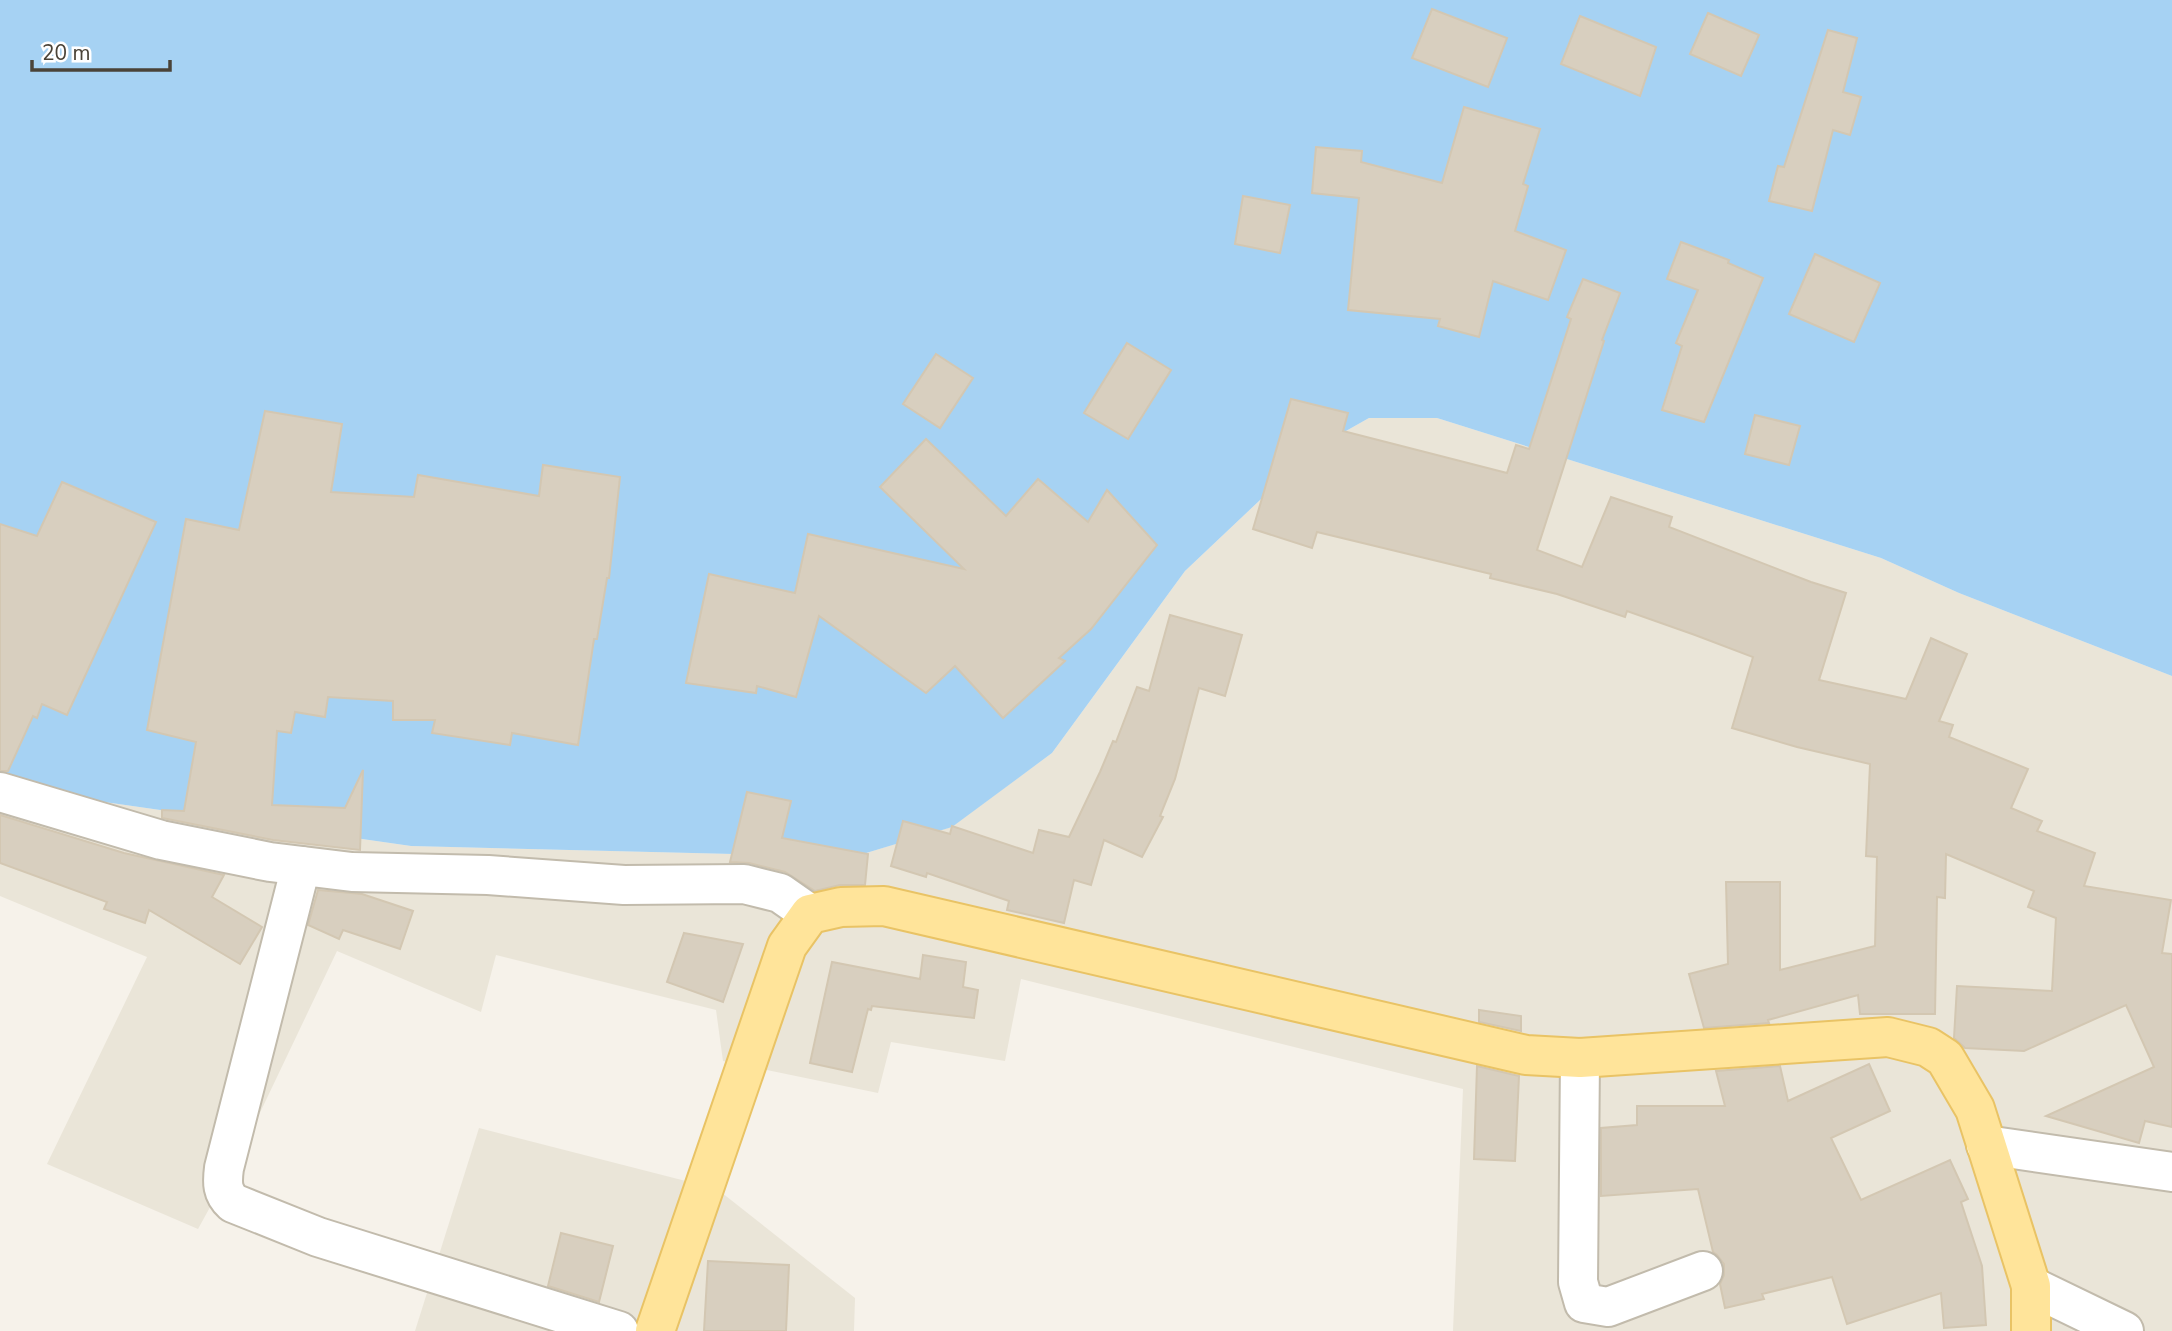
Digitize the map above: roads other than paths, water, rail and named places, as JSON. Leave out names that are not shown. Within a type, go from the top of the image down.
[{"type":"main road","points":[[655,1331],[787,946],[810,914],[841,907],[884,906],[1526,1055],[1580,1058],[1888,1037],[1928,1047],[1945,1058],[1975,1109],[2031,1286],[2031,1328]]},
{"type":"street","points":[[0,792],[161,840],[270,862],[352,872],[488,875],[624,885],[744,884],[780,893],[810,914]]},
{"type":"street","points":[[301,866],[223,1168],[225,1196],[233,1203],[318,1237],[619,1331]]},
{"type":"street","points":[[1580,1058],[1578,1282],[1584,1303],[1608,1307],[1703,1271]]},
{"type":"street","points":[[1986,1145],[2172,1172]]},
{"type":"street","points":[[2031,1286],[2124,1331]]},
{"type":"water","points":[[0,0],[2172,0],[2172,676],[1959,593],[1881,558],[1437,418],[1369,418],[1314,449],[1185,571],[1052,753],[952,827],[853,857],[411,846],[0,787]]}]
